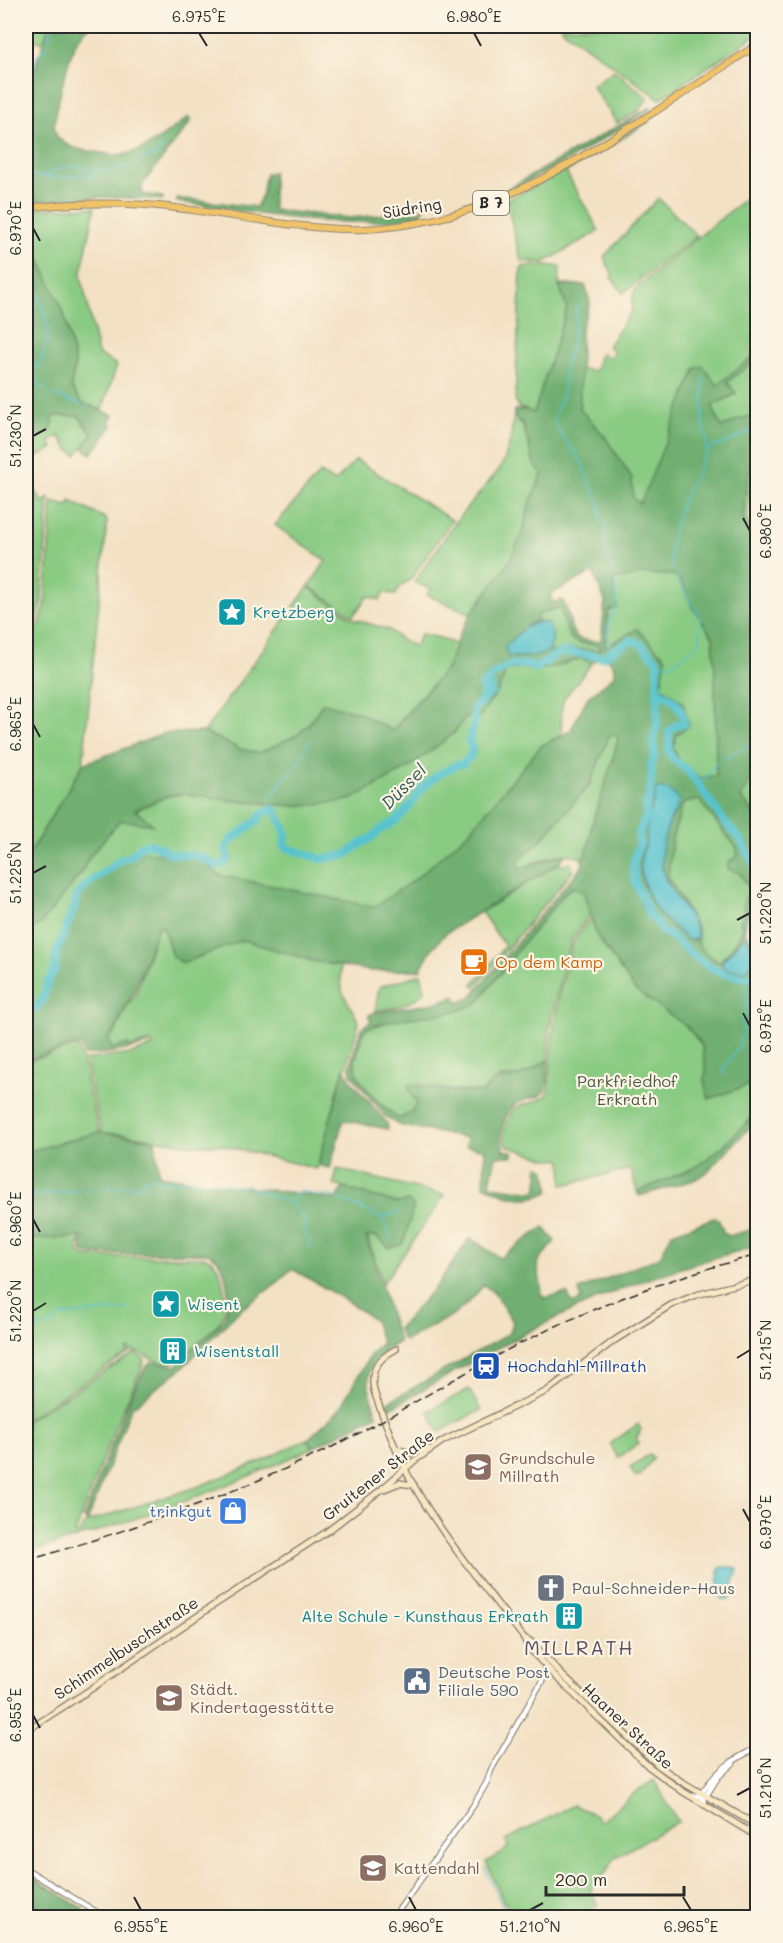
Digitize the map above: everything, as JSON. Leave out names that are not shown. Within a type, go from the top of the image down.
[{"type":"main road","name":"Südring","points":[[26,208],[122,204],[185,209],[312,226],[364,229],[418,223],[483,206],[540,180],[672,101],[758,44]]},
{"type":"main road","name":"Gruitener Straße","points":[[211,1607],[328,1531],[430,1449],[457,1433],[548,1391],[615,1340],[671,1305],[696,1295],[758,1280]]},
{"type":"main road","name":"Haaner Straße","points":[[396,1349],[380,1359],[372,1383],[375,1397],[397,1449],[414,1485],[456,1551],[524,1638],[528,1647],[633,1753],[663,1778],[691,1796],[704,1798],[758,1826]]},
{"type":"main road","points":[[397,1449],[410,1453],[430,1449]]},
{"type":"main road","points":[[382,1489],[399,1484],[414,1485]]},
{"type":"main road","name":"Schimmelbuschstraße","points":[[26,1731],[211,1607]]},
{"type":"main road","name":"Haaner Straße","points":[[524,1638],[530,1641],[561,1674],[658,1766],[758,1837]]},
{"type":"street","points":[[393,1917],[473,1806],[549,1669]]},
{"type":"street","points":[[704,1798],[718,1778],[745,1754],[758,1747]]},
{"type":"street","points":[[26,1869],[106,1917]]},
{"type":"green space","points":[[26,26],[49,26],[44,41],[26,40]]},
{"type":"green space","points":[[49,26],[92,26],[83,32],[76,42],[62,87],[55,132],[63,142],[80,149],[116,155],[126,154],[146,147],[189,117],[192,120],[142,185],[142,194],[163,197],[163,200],[106,197],[26,202],[26,97]]},
{"type":"green space","points":[[562,26],[757,26],[758,34],[660,99],[562,29]]},
{"type":"green space","points":[[614,70],[648,98],[639,111],[617,123],[592,86]]},
{"type":"green space","points":[[651,107],[652,109],[572,158],[514,189],[504,191]]},
{"type":"green space","points":[[649,120],[566,172],[599,231],[543,263],[521,261],[507,204],[509,199],[564,171]]},
{"type":"green space","points":[[273,172],[273,210],[351,218],[420,211],[429,200],[420,216],[359,222],[298,219],[177,202],[177,198],[256,207],[261,197],[266,174]]},
{"type":"green space","points":[[757,189],[757,354],[716,386],[703,366],[696,368],[641,504],[633,498],[632,478],[605,437],[580,409],[579,369],[595,371],[602,353],[609,358],[614,351],[608,346],[632,310],[635,289]]},
{"type":"green space","points":[[658,198],[697,236],[623,293],[611,277],[613,276],[604,257]]},
{"type":"green space","points":[[95,207],[81,275],[98,354],[117,365],[102,410],[82,403],[71,387],[75,363],[64,314],[26,228],[26,219],[34,209]]},
{"type":"green space","points":[[26,228],[64,314],[75,363],[71,387],[82,403],[113,415],[110,423],[113,426],[91,454],[83,448],[93,435],[79,416],[54,416],[51,431],[26,442],[26,330],[28,326],[26,325]]},
{"type":"green space","points":[[560,266],[559,285],[567,308],[534,413],[518,407],[515,400],[521,268]]},
{"type":"green space","points":[[559,285],[585,285],[590,303],[581,328],[580,409],[605,437],[632,478],[633,498],[640,504],[696,368],[703,366],[717,385],[757,354],[757,359],[727,382],[736,393],[712,406],[722,428],[757,414],[757,451],[750,465],[743,516],[757,563],[758,766],[741,798],[757,817],[757,917],[748,914],[744,931],[757,948],[757,954],[757,1082],[709,1099],[704,1079],[706,1071],[702,1045],[686,1026],[635,990],[597,936],[584,893],[574,887],[566,891],[478,1002],[452,1012],[378,1024],[364,1030],[355,1059],[356,1071],[365,1087],[378,1102],[399,1119],[410,1113],[417,1104],[408,1087],[411,1084],[461,1092],[483,1092],[495,1081],[526,1073],[548,1060],[544,1092],[516,1104],[507,1115],[502,1129],[502,1143],[504,1150],[513,1152],[513,1156],[496,1156],[490,1183],[492,1186],[533,1192],[536,1190],[540,1174],[537,1171],[539,1166],[545,1170],[550,1191],[525,1198],[508,1196],[484,1185],[485,1150],[466,1146],[467,1138],[398,1125],[385,1116],[351,1074],[350,1066],[361,1028],[371,1021],[369,1015],[435,1003],[456,996],[458,1003],[470,998],[583,865],[582,859],[589,844],[592,823],[618,740],[615,734],[609,736],[590,784],[540,841],[518,861],[519,869],[564,854],[559,863],[446,933],[432,949],[420,970],[371,971],[313,961],[243,940],[183,963],[172,956],[163,926],[158,926],[133,994],[114,1032],[108,1038],[112,1049],[128,1044],[130,1048],[151,1043],[118,1052],[84,1055],[81,1044],[26,1060],[26,1008],[46,1000],[61,938],[87,882],[136,850],[152,853],[195,854],[219,875],[374,907],[418,877],[469,832],[541,746],[570,731],[588,697],[615,675],[613,664],[604,655],[592,663],[581,658],[543,669],[520,668],[506,671],[498,691],[480,716],[467,716],[454,733],[408,768],[352,799],[294,806],[185,794],[167,796],[135,810],[153,825],[120,820],[90,856],[81,873],[41,924],[26,930],[26,859],[83,764],[166,733],[204,732],[239,749],[259,753],[297,735],[308,725],[323,703],[358,712],[392,731],[448,667],[459,635],[471,614],[509,562],[522,534],[530,503],[543,473],[535,467],[522,421],[519,423],[514,413],[515,410],[526,410],[534,413],[567,308]],"holes":[[[593,572],[605,601],[601,641],[588,641],[574,635],[567,609],[562,600],[553,603],[550,594]],[[642,574],[674,575],[681,582],[693,608],[713,637],[716,776],[699,778],[679,760],[673,748],[677,734],[689,726],[683,703],[661,686],[666,658],[637,629],[605,647],[608,611],[617,608],[613,580]],[[560,607],[570,637],[580,643],[600,645],[600,650],[564,649],[551,652],[549,648],[546,652],[509,657],[505,647],[530,624],[538,622],[538,614]],[[699,800],[737,848],[738,856],[728,863],[728,869],[740,873],[750,890],[743,904],[745,912],[740,921],[743,929],[734,946],[719,962],[698,945],[698,930],[668,876],[672,838],[683,803]],[[678,808],[664,837],[661,850],[662,862],[670,886],[695,928],[697,938],[694,941],[686,938],[661,916],[646,891],[640,861],[651,813]],[[744,937],[757,954],[755,962],[748,966],[721,962]]]},
{"type":"green space","points":[[757,359],[757,414],[722,428],[712,406],[736,394],[727,382]]},
{"type":"green space","points":[[514,413],[518,422],[521,421],[531,451],[543,473],[530,503],[522,534],[509,562],[471,614],[427,595],[431,589],[414,582],[461,515],[499,470],[511,437]]},
{"type":"green space","points":[[54,416],[79,416],[93,435],[76,455],[68,449],[60,436],[50,441],[53,448],[26,463],[26,442],[51,431]]},
{"type":"green space","points":[[757,451],[748,517],[757,549],[757,563],[743,516],[750,465]]},
{"type":"green space","points":[[356,460],[452,520],[410,580],[400,586],[396,595],[384,592],[380,600],[368,596],[353,616],[309,586],[326,561],[275,525],[320,473],[335,482]]},
{"type":"green space","points":[[26,474],[42,502],[49,498],[41,608],[35,623],[26,621]]},
{"type":"green space","points":[[70,501],[107,521],[83,764],[26,859],[26,638],[39,626],[45,607],[52,502],[68,506]]},
{"type":"green space","points":[[642,574],[674,575],[681,582],[693,608],[713,636],[716,776],[699,778],[679,760],[673,748],[683,703],[604,648],[608,611],[617,608],[613,580]]},
{"type":"green space","points":[[308,587],[352,618],[389,630],[403,641],[415,646],[421,634],[457,645],[443,675],[424,693],[392,731],[323,703],[308,725],[297,735],[259,753],[239,749],[204,732]]},
{"type":"green space","points":[[561,607],[571,637],[581,643],[601,645],[600,650],[564,649],[551,653],[549,648],[552,643],[547,623],[538,622],[538,614]]},
{"type":"green space","points":[[581,658],[592,663],[565,697],[562,705],[561,736],[541,746],[469,832],[418,877],[374,907],[219,875],[195,854],[152,853],[136,850],[61,938],[46,1000],[26,1008],[26,930],[41,924],[81,873],[90,856],[120,820],[152,823],[134,811],[167,796],[185,794],[294,806],[352,799],[408,768],[454,733],[467,716],[498,691],[506,671],[520,668],[543,669]]},
{"type":"green space","points":[[615,733],[618,740],[592,823],[589,844],[582,859],[560,855],[519,869],[518,862],[540,841],[590,784],[609,736]]},
{"type":"green space","points":[[757,766],[757,817],[741,798]]},
{"type":"green space","points":[[699,800],[737,848],[738,856],[728,863],[740,873],[750,890],[744,904],[745,912],[740,921],[743,929],[735,946],[719,962],[698,945],[682,903],[668,876],[672,838],[683,803]]},
{"type":"green space","points":[[569,862],[572,865],[572,872],[475,987],[472,985],[505,946],[481,912],[559,863],[563,866]]},
{"type":"green space","points":[[574,887],[584,893],[590,915],[571,940],[549,1031],[548,1060],[531,1071],[517,1076],[499,1078],[483,1092],[408,1088],[417,1104],[410,1113],[399,1119],[378,1102],[365,1087],[356,1071],[355,1059],[364,1030],[395,1019],[478,1002],[521,946],[567,891]]},
{"type":"green space","name":"Parkfriedhof Erkrath","points":[[591,918],[597,936],[635,990],[686,1026],[702,1045],[706,1071],[704,1079],[709,1099],[757,1082],[754,1116],[722,1147],[696,1167],[637,1192],[631,1169],[563,1185],[562,1160],[548,1159],[506,1146],[504,1142],[505,1128],[513,1111],[542,1099],[548,1094],[552,1037],[560,990],[573,942]]},
{"type":"green space","points":[[158,926],[163,926],[172,956],[183,963],[243,940],[313,961],[340,966],[342,991],[359,1022],[343,1071],[317,1169],[222,1145],[191,1145],[102,1133],[85,1060],[131,1054],[153,1046],[151,1042],[130,1048],[112,1049],[108,1038],[115,1033],[127,1006],[135,996]]},
{"type":"green space","points":[[421,974],[425,991],[420,996],[402,1005],[375,1011],[379,987]]},
{"type":"green space","points":[[75,1046],[79,1048],[99,1132],[26,1152],[26,1062]]},
{"type":"green space","points":[[344,1069],[352,1082],[387,1123],[388,1129],[343,1120],[330,1168],[318,1165]]},
{"type":"green space","points":[[754,1116],[756,1118],[753,1124],[707,1172],[694,1180],[639,1196],[637,1192],[696,1167],[722,1147]]},
{"type":"green space","points":[[99,1132],[155,1140],[159,1175],[332,1199],[337,1199],[343,1188],[397,1203],[408,1201],[414,1206],[403,1244],[389,1248],[376,1236],[366,1237],[399,1342],[379,1357],[370,1372],[370,1391],[377,1415],[312,1448],[308,1439],[338,1411],[371,1354],[382,1343],[374,1320],[342,1298],[294,1270],[290,1270],[277,1283],[239,1311],[182,1368],[131,1408],[87,1522],[84,1518],[105,1460],[125,1409],[144,1371],[151,1362],[176,1366],[223,1321],[228,1301],[223,1269],[218,1260],[208,1253],[87,1254],[83,1252],[81,1244],[83,1237],[31,1239],[26,1242],[26,1152]]},
{"type":"green space","points":[[337,1169],[445,1195],[383,1283],[367,1236],[376,1236],[389,1248],[408,1202],[397,1203],[334,1185]]},
{"type":"green space","points":[[714,1218],[718,1219],[724,1233],[729,1236],[757,1228],[757,1246],[631,1285],[584,1305],[498,1348],[386,1411],[383,1405],[510,1333],[513,1322],[494,1293],[484,1285],[455,1314],[405,1341],[402,1339],[398,1329],[437,1285],[470,1238],[500,1258],[544,1227],[555,1241],[537,1263],[543,1298],[567,1293],[573,1304],[581,1300],[579,1290],[660,1257],[672,1233]]},
{"type":"green space","points":[[81,1237],[77,1249],[84,1257],[206,1257],[210,1259],[221,1275],[225,1311],[210,1332],[172,1364],[162,1363],[134,1351],[131,1352],[129,1349],[127,1350],[129,1353],[26,1419],[26,1242],[31,1239]]},
{"type":"green space","points":[[135,1353],[144,1359],[143,1365],[113,1432],[75,1533],[81,1533],[81,1529],[87,1522],[197,1487],[262,1461],[308,1439],[312,1448],[242,1479],[171,1506],[26,1553],[26,1421]]},
{"type":"green space","points":[[469,1389],[481,1410],[439,1432],[428,1411]]},
{"type":"green space","points":[[638,1424],[641,1430],[636,1437],[639,1443],[618,1458],[610,1444]]},
{"type":"green space","points":[[650,1454],[653,1458],[640,1476],[635,1476],[630,1467]]},
{"type":"green space","points":[[654,1780],[678,1822],[614,1858],[605,1874],[590,1890],[598,1906],[577,1917],[520,1917],[503,1901],[486,1862],[508,1847],[506,1840],[573,1805],[596,1815],[600,1822],[634,1793]]},
{"type":"green space","points":[[30,1875],[83,1909],[82,1917],[28,1917],[26,1914],[26,1882]]},
{"type":"water","points":[[538,622],[547,623],[550,627],[552,642],[548,650],[536,656],[509,657],[505,647],[524,629]]},
{"type":"water","points":[[657,788],[668,790],[679,799],[664,837],[662,867],[669,886],[696,930],[697,938],[693,940],[685,938],[662,916],[647,892],[642,874],[640,862],[646,842],[646,826]]},
{"type":"water","points":[[744,937],[747,937],[757,954],[755,961],[744,972],[725,968],[721,963]]},
{"type":"water","points":[[721,1567],[738,1569],[729,1599],[722,1599],[720,1596],[718,1571]]},
{"type":"waterway","points":[[49,39],[51,26]]},
{"type":"waterway","points":[[26,105],[37,56],[47,46]]},
{"type":"waterway","points":[[131,164],[156,155],[162,146]]},
{"type":"waterway","points":[[26,175],[65,178],[83,174],[91,177],[99,172],[128,166]]},
{"type":"waterway","points":[[45,177],[56,169],[63,168],[84,167],[97,170]]},
{"type":"waterway","points":[[26,216],[38,212]]},
{"type":"waterway","points":[[26,277],[32,282],[38,294],[48,333],[40,361],[26,379]]},
{"type":"waterway","points":[[577,304],[573,336],[565,363],[563,391],[555,413],[555,422],[580,460],[600,502],[600,519],[606,524],[604,550],[607,552],[605,555],[615,573]]},
{"type":"waterway","points":[[33,374],[36,376],[37,383],[47,390]]},
{"type":"waterway","points":[[672,569],[671,543],[676,518],[703,458],[709,450],[706,449],[707,439],[703,426],[703,377]]},
{"type":"waterway","points":[[53,395],[80,404]]},
{"type":"waterway","points":[[710,449],[758,428]]},
{"type":"waterway","points":[[658,664],[671,664],[699,645],[701,621],[699,615],[676,577]]},
{"type":"waterway","points":[[610,653],[607,636],[610,620],[616,607],[615,580]]},
{"type":"waterway","name":"Düssel","points":[[26,1012],[37,1007],[43,999],[47,984],[55,969],[56,954],[77,896],[89,883],[121,859],[130,857],[142,845],[152,844],[172,854],[198,856],[217,866],[224,864],[228,858],[226,847],[230,841],[258,820],[262,814],[272,809],[276,811],[285,831],[284,845],[287,848],[322,859],[346,855],[396,821],[413,802],[420,790],[439,774],[463,764],[471,755],[472,748],[469,742],[475,720],[474,708],[492,692],[489,680],[494,674],[511,665],[530,665],[537,668],[557,654],[565,652],[603,657],[631,640],[641,644],[658,661],[657,724],[653,744],[655,754],[651,765],[650,797],[646,803],[646,817],[638,835],[640,843],[633,865],[635,882],[648,914],[662,932],[668,934],[698,959],[716,970],[736,976],[758,976]]},
{"type":"waterway","points":[[482,700],[484,693],[482,686],[489,680]]},
{"type":"waterway","name":"Düssel","points":[[657,690],[676,703],[683,717],[684,724],[676,725],[669,731],[669,751],[672,758],[689,772],[727,825],[740,839],[758,872]]},
{"type":"waterway","points":[[272,796],[294,769],[311,739]]},
{"type":"waterway","points":[[724,759],[758,740]]},
{"type":"waterway","points":[[697,782],[703,780],[717,762]]},
{"type":"waterway","name":"Düssel","points":[[269,810],[270,803]]},
{"type":"waterway","points":[[723,1074],[725,1065],[739,1048],[743,1033],[742,1019],[746,1010],[747,977]]},
{"type":"waterway","points":[[26,1196],[141,1186],[144,1185],[144,1179],[154,1177],[162,1182],[183,1180],[242,1187],[246,1184],[290,1203],[294,1196],[302,1191],[316,1196]]},
{"type":"waterway","points":[[320,1195],[336,1197],[382,1218],[399,1211]]},
{"type":"waterway","points":[[291,1203],[306,1222],[304,1233],[309,1239],[310,1248]]},
{"type":"waterway","points":[[382,1218],[392,1239]]},
{"type":"waterway","points":[[51,1325],[60,1316],[128,1309]]},
{"type":"waterway","points":[[26,1330],[47,1326]]},
{"type":"waterway","points":[[485,1868],[500,1901],[512,1918]]},
{"type":"railway","points":[[26,1561],[145,1523],[261,1479],[336,1445],[541,1333],[632,1294],[726,1263],[758,1255]]},
{"type":"place","name":"Kretzberg","points":[[232,612]]},
{"type":"place","name":"Op dem Kamp","points":[[474,962]]},
{"type":"place","name":"Wisent","points":[[166,1304]]},
{"type":"place","name":"Wisentstall","points":[[173,1351]]},
{"type":"place","name":"Hochdahl-Millrath","points":[[486,1366]]},
{"type":"place","name":"Grundschule Millrath","points":[[478,1467]]},
{"type":"place","name":"trinkgut","points":[[233,1511]]},
{"type":"place","name":"Paul-Schneider-Haus","points":[[551,1588]]},
{"type":"place","name":"Alte Schule - Kunsthaus Erkrath","points":[[569,1616]]},
{"type":"place","name":"Deutsche Post Filiale 590","points":[[417,1681]]},
{"type":"place","name":"Städt. Kindertagesstätte","points":[[169,1698]]},
{"type":"place","name":"Kattendahl","points":[[373,1868]]},
{"type":"district","name":"MILLRATH","points":[[579,1648]]}]
